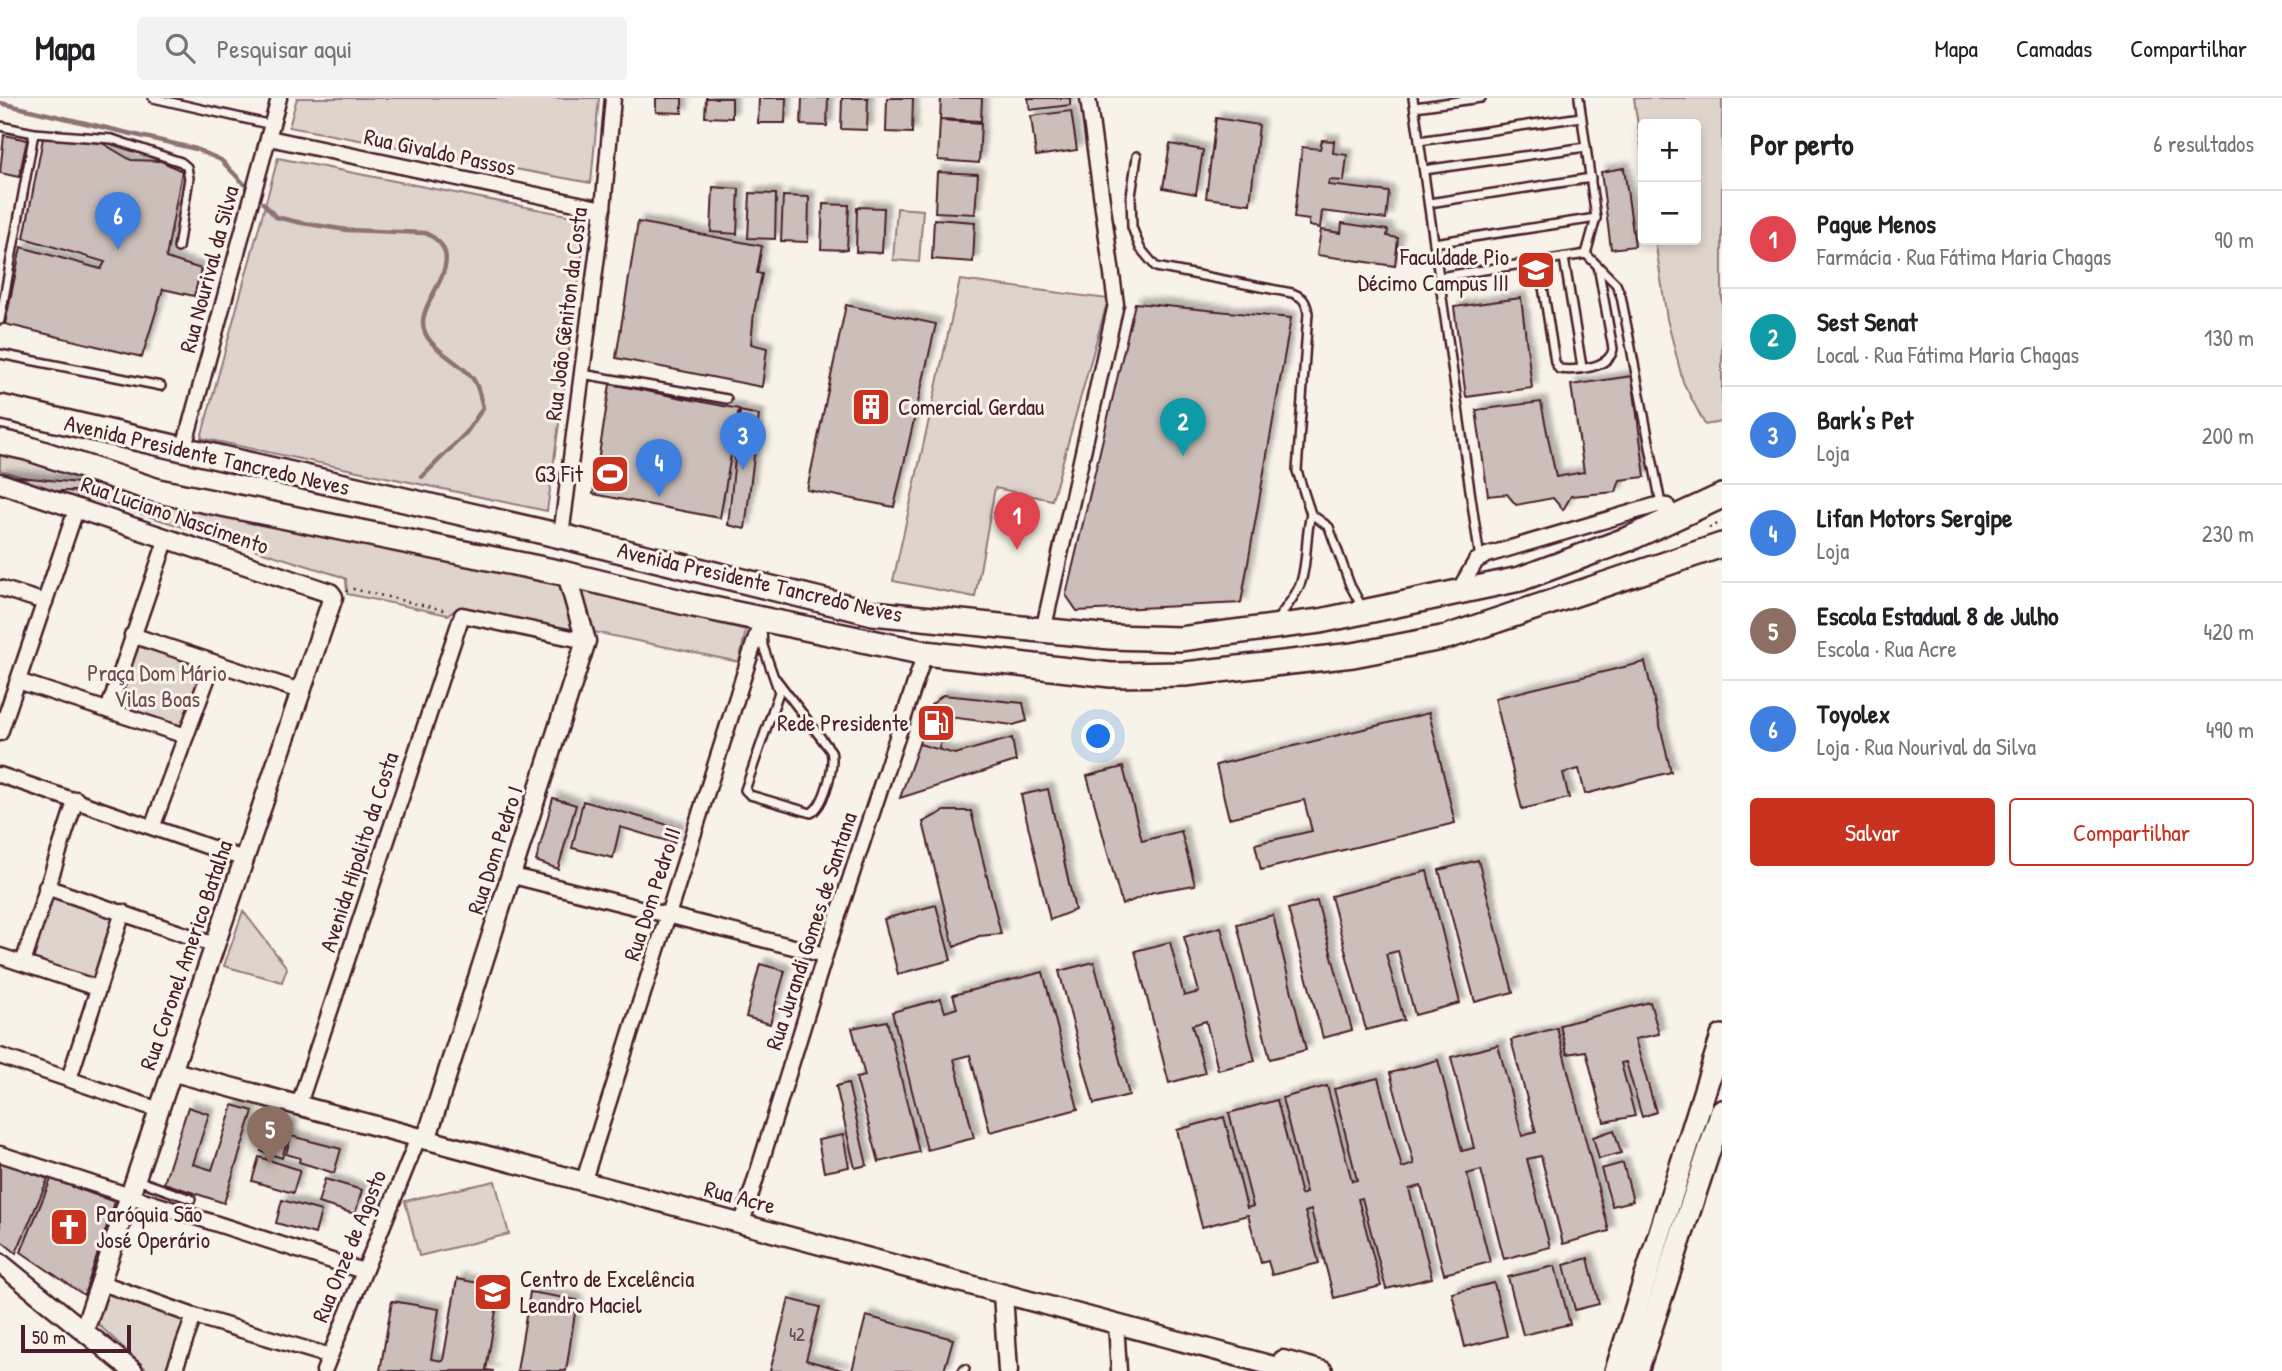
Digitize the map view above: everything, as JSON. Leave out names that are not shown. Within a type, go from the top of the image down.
[{"type":"main road","name":"Avenida Presidente Tancredo Neves","points":[[0,407],[553,534],[873,613],[1110,637],[1180,639],[1366,614],[1520,579],[1667,512],[1722,496]]},
{"type":"main road","name":"Avenida Presidente Tancredo Neves","points":[[0,442],[27,448],[158,491],[572,576],[925,653],[1111,675],[1185,674],[1353,655],[1447,637],[1721,546]]},
{"type":"main road","points":[[553,534],[572,576]]},
{"type":"main road","points":[[1616,1371],[1722,1036]]},
{"type":"main road","points":[[1637,1371],[1722,1111]]},
{"type":"street","name":"Rua Nourival da Silva","points":[[183,451],[279,98]]},
{"type":"street","name":"Rua João Gêniton da Costa","points":[[553,534],[582,374],[603,209],[613,98]]},
{"type":"street","points":[[1043,631],[1115,304],[1088,98]]},
{"type":"street","name":"Rua Givaldo Passos","points":[[270,132],[603,209]]},
{"type":"street","name":"Rua Luciano Nascimento","points":[[0,483],[333,595]]},
{"type":"street","points":[[0,733],[77,507]]},
{"type":"street","points":[[1458,592],[1480,559],[1667,512]]},
{"type":"street","points":[[108,710],[167,538]]},
{"type":"street","points":[[461,615],[586,641],[572,576]]},
{"type":"street","points":[[0,588],[45,602]]},
{"type":"street","name":"Rua Coronel Americo Batalha","points":[[84,1331],[303,692],[333,595]]},
{"type":"street","name":"Avenida Hipolito da Costa","points":[[299,1104],[461,615]]},
{"type":"street","name":"Rua Dom Pedro II","points":[[583,1183],[762,618]]},
{"type":"street","points":[[132,635],[303,692]]},
{"type":"street","name":"Rua Dom Pedro I","points":[[422,1139],[513,876],[586,641]]},
{"type":"street","name":"Rua Jurandi Gomes de Santana","points":[[742,1223],[825,955],[925,653]]},
{"type":"street","points":[[153,825],[213,663]]},
{"type":"street","points":[[18,681],[186,736]]},
{"type":"street","points":[[0,775],[153,825],[244,859]]},
{"type":"street","points":[[23,963],[76,799]]},
{"type":"street","points":[[513,876],[825,955]]},
{"type":"street","points":[[46,887],[215,945]]},
{"type":"street","points":[[69,1079],[123,912]]},
{"type":"street","points":[[0,956],[97,988]]},
{"type":"street","points":[[0,1056],[159,1110]]},
{"type":"street","name":"Rua Acre","points":[[174,1072],[1292,1371]]},
{"type":"street","name":"Rua Onze de Agosto","points":[[327,1367],[363,1271],[422,1139]]},
{"type":"street","points":[[0,1154],[363,1271]]},
{"type":"street","points":[[0,1263],[133,1371]]},
{"type":"street","points":[[102,1283],[327,1367]]},
{"type":"street","points":[[1003,1294],[1008,1371]]},
{"type":"street","points":[[174,1371],[194,1316]]},
{"type":"street","points":[[1119,1371],[1116,1323],[1137,1321],[1323,1371]]},
{"type":"lane","points":[[153,98],[270,132]]},
{"type":"lane","points":[[1413,98],[1480,559]]},
{"type":"lane","points":[[1415,107],[1481,98]]},
{"type":"lane","points":[[1579,98],[1597,218],[1586,254]]},
{"type":"lane","points":[[1419,141],[1581,117]]},
{"type":"lane","points":[[0,126],[112,139],[187,167],[189,178],[178,248]]},
{"type":"lane","points":[[0,320],[34,132]]},
{"type":"lane","points":[[1424,170],[1586,147]]},
{"type":"lane","points":[[1137,156],[1131,196],[1132,227],[1140,248],[1156,268],[1292,293],[1301,296],[1306,303],[1308,313],[1297,471],[1311,514],[1306,532],[1306,555],[1300,586],[1272,626]]},
{"type":"lane","points":[[1429,203],[1591,178]]},
{"type":"lane","points":[[1434,243],[1597,218]]},
{"type":"lane","points":[[1439,277],[1586,254]]},
{"type":"lane","points":[[1586,254],[1616,284],[1622,296],[1667,512]]},
{"type":"lane","points":[[1564,258],[1582,367]]},
{"type":"lane","points":[[1539,262],[1555,362],[1559,369],[1607,363],[1612,357],[1598,265]]},
{"type":"lane","points":[[0,354],[161,386]]},
{"type":"lane","points":[[582,374],[727,398]]},
{"type":"lane","points":[[1311,514],[1329,527],[1350,585],[1366,614]]},
{"type":"lane","points":[[762,618],[763,646],[776,679],[831,751],[833,759],[819,807],[811,813],[750,794],[745,790],[776,706],[776,679]]},
{"type":"lane","points":[[136,1179],[191,1199]]},
{"type":"path","points":[[333,595],[353,589],[461,615]]},
{"type":"green space","points":[[297,98],[599,98],[591,183],[289,127]]},
{"type":"green space","points":[[1634,98],[1722,98],[1722,422],[1705,425],[1683,382],[1667,319],[1656,245],[1701,245],[1701,119],[1638,119],[1638,126]]},
{"type":"green space","points":[[278,158],[587,219],[547,511],[201,438]]},
{"type":"green space","points":[[897,208],[923,210],[919,262],[893,260]]},
{"type":"green space","points":[[960,280],[1108,299],[1052,500],[995,488],[975,597],[893,581]]},
{"type":"green space","points":[[0,454],[565,585],[580,631],[458,608],[448,615],[347,594],[346,579],[340,576],[0,470]]},
{"type":"green space","points":[[577,589],[746,630],[739,662],[589,631]]},
{"type":"green space","name":"Praça Dom Mário Vilas Boas","points":[[133,642],[203,666],[181,731],[111,707]]},
{"type":"green space","points":[[52,896],[117,914],[96,981],[33,960]]},
{"type":"green space","points":[[243,911],[287,968],[282,982],[224,966]]},
{"type":"green space","points":[[495,1181],[509,1234],[419,1256],[405,1201]]},
{"type":"green space","points":[[108,1292],[187,1320],[166,1371],[148,1371],[98,1324]]},
{"type":"building","points":[[656,98],[682,98],[682,113],[656,112]]},
{"type":"building","points":[[706,98],[732,98],[732,118],[705,117]]},
{"type":"building","points":[[759,98],[786,98],[785,123],[758,123]]},
{"type":"building","points":[[802,98],[828,98],[827,126],[801,125]]},
{"type":"building","points":[[842,98],[868,98],[867,130],[841,129]]},
{"type":"building","points":[[887,98],[913,98],[912,133],[886,132]]},
{"type":"building","points":[[941,98],[982,98],[981,121],[940,119]]},
{"type":"building","points":[[1028,98],[1070,98],[1070,105],[1030,110]]},
{"type":"building","points":[[1071,111],[1077,150],[1036,156],[1031,116]]},
{"type":"building","points":[[1216,118],[1259,125],[1250,204],[1206,198]]},
{"type":"building","points":[[940,120],[981,123],[979,163],[938,160]]},
{"type":"building","points":[[4,135],[27,140],[19,177],[0,173]]},
{"type":"building","points":[[43,138],[102,143],[131,160],[161,161],[182,171],[166,258],[201,269],[194,296],[163,289],[142,357],[5,324],[21,247],[101,269],[105,262],[24,238]]},
{"type":"building","points":[[1322,140],[1334,141],[1333,153],[1347,155],[1344,181],[1329,180],[1328,185],[1389,192],[1386,219],[1322,211],[1320,228],[1309,226],[1309,220],[1294,218],[1302,147],[1320,149]]},
{"type":"building","points":[[1170,144],[1203,150],[1196,194],[1163,188]]},
{"type":"building","points":[[1624,168],[1635,246],[1611,249],[1601,172]]},
{"type":"building","points":[[937,172],[978,174],[975,214],[935,212]]},
{"type":"building","points":[[713,187],[739,189],[737,234],[711,232]]},
{"type":"building","points":[[750,193],[776,194],[775,239],[748,238]]},
{"type":"building","points":[[783,196],[809,197],[808,242],[781,241]]},
{"type":"building","points":[[823,204],[849,205],[847,250],[821,249]]},
{"type":"building","points":[[857,207],[884,208],[882,253],[856,252]]},
{"type":"building","points":[[934,219],[975,222],[973,262],[932,259]]},
{"type":"building","points":[[638,222],[762,246],[757,273],[762,274],[751,344],[767,348],[762,387],[616,358]]},
{"type":"building","points":[[1342,223],[1388,230],[1387,236],[1398,238],[1395,266],[1317,255],[1321,230],[1341,233]]},
{"type":"building","points":[[1521,298],[1532,388],[1466,397],[1454,307]]},
{"type":"building","points":[[1135,303],[1291,318],[1241,603],[1077,611],[1066,595]]},
{"type":"building","name":"Comercial Gerdau","points":[[846,305],[936,324],[894,507],[807,490]]},
{"type":"building","points":[[1632,376],[1645,477],[1620,480],[1616,492],[1571,496],[1563,510],[1553,498],[1516,505],[1507,494],[1488,496],[1476,410],[1541,402],[1556,477],[1584,472],[1571,385]]},
{"type":"building","points":[[610,384],[739,409],[720,518],[593,494]]},
{"type":"building","points":[[740,411],[759,415],[745,529],[728,525]]},
{"type":"building","points":[[0,475],[158,491],[0,491]]},
{"type":"building","points":[[1645,662],[1671,772],[1585,794],[1579,769],[1563,773],[1569,798],[1522,809],[1495,698]]},
{"type":"building","name":"Rede Presidente","points":[[943,695],[1023,703],[1027,721],[1013,725],[949,717],[938,751],[919,744],[931,705]]},
{"type":"building","points":[[1429,713],[1455,823],[1261,870],[1255,844],[1312,831],[1304,800],[1229,818],[1216,765]]},
{"type":"building","points":[[1012,738],[1016,761],[900,798],[919,744],[955,754]]},
{"type":"building","points":[[1123,767],[1142,841],[1181,831],[1195,885],[1153,892],[1122,905],[1087,776]]},
{"type":"building","points":[[1048,789],[1075,910],[1050,920],[1021,795]]},
{"type":"building","points":[[553,798],[576,805],[558,869],[536,861]]},
{"type":"building","points":[[583,801],[679,828],[674,843],[620,827],[613,858],[572,848]]},
{"type":"building","points":[[944,811],[971,811],[1001,934],[979,936],[954,947],[923,822]]},
{"type":"building","points":[[1478,860],[1513,992],[1475,1002],[1439,870]]},
{"type":"building","points":[[1427,871],[1460,1003],[1415,1015],[1398,951],[1386,954],[1404,1020],[1366,1030],[1331,896]]},
{"type":"building","points":[[1317,901],[1352,1030],[1323,1038],[1288,909]]},
{"type":"building","points":[[936,905],[951,960],[898,974],[884,919]]},
{"type":"building","points":[[1273,915],[1306,1050],[1270,1059],[1237,924]]},
{"type":"building","points":[[1221,927],[1255,1061],[1218,1070],[1206,1021],[1192,1025],[1205,1073],[1169,1083],[1135,951],[1170,942],[1184,996],[1199,992],[1184,937]]},
{"type":"building","points":[[1094,962],[1129,1095],[1094,1104],[1059,971]]},
{"type":"building","points":[[760,964],[785,971],[770,1024],[746,1017]]},
{"type":"building","points":[[1043,972],[1078,1109],[990,1132],[970,1055],[954,1059],[974,1138],[927,1150],[892,1012],[941,999],[945,1012],[957,1008],[953,995]]},
{"type":"building","points":[[1650,1002],[1659,1034],[1635,1039],[1656,1112],[1642,1117],[1626,1062],[1621,1063],[1635,1116],[1604,1122],[1586,1051],[1567,1054],[1560,1025]]},
{"type":"building","points":[[887,1021],[919,1152],[879,1162],[856,1078],[865,1076],[852,1028]]},
{"type":"building","points":[[1557,1028],[1609,1231],[1563,1244],[1541,1156],[1527,1159],[1550,1247],[1504,1259],[1481,1170],[1467,1174],[1490,1262],[1444,1274],[1421,1186],[1409,1189],[1432,1278],[1386,1289],[1362,1198],[1358,1199],[1381,1286],[1334,1298],[1311,1210],[1305,1212],[1319,1263],[1272,1275],[1268,1261],[1261,1263],[1248,1215],[1202,1227],[1177,1130],[1224,1117],[1247,1208],[1253,1206],[1229,1113],[1277,1100],[1301,1195],[1306,1193],[1282,1098],[1327,1086],[1352,1181],[1357,1180],[1334,1089],[1378,1078],[1402,1168],[1414,1164],[1390,1073],[1438,1060],[1462,1151],[1474,1148],[1451,1057],[1498,1045],[1522,1136],[1536,1132],[1511,1040]]},
{"type":"building","points":[[848,1083],[867,1165],[855,1168],[836,1086]]},
{"type":"building","points":[[233,1105],[253,1111],[224,1203],[164,1183],[188,1107],[209,1114],[193,1164],[212,1170]]},
{"type":"building","points":[[271,1119],[292,1125],[282,1158],[261,1151]]},
{"type":"building","points":[[1614,1130],[1621,1153],[1599,1159],[1593,1137]]},
{"type":"building","points":[[843,1135],[849,1167],[824,1172],[818,1140]]},
{"type":"building","points":[[291,1136],[341,1149],[334,1173],[299,1162],[300,1158],[286,1154]]},
{"type":"building","points":[[259,1157],[300,1170],[293,1193],[252,1181]]},
{"type":"building","points":[[0,1161],[48,1179],[16,1253],[0,1240]]},
{"type":"building","points":[[1623,1163],[1633,1201],[1612,1206],[1601,1169]]},
{"type":"building","name":"Paróquia São José Operário","points":[[51,1179],[115,1202],[84,1295],[21,1252]]},
{"type":"building","points":[[325,1179],[362,1190],[355,1214],[318,1203]]},
{"type":"building","points":[[282,1200],[321,1211],[315,1234],[276,1223]]},
{"type":"building","points":[[1588,1258],[1599,1304],[1575,1310],[1564,1265]]},
{"type":"building","points":[[1555,1266],[1570,1324],[1523,1335],[1508,1277]]},
{"type":"building","points":[[457,1279],[500,1287],[486,1370],[494,1371],[380,1371],[392,1301],[439,1309],[431,1359],[443,1361]]},
{"type":"building","points":[[1494,1283],[1507,1336],[1465,1347],[1452,1293]]},
{"type":"building","points":[[530,1292],[577,1300],[566,1371],[517,1371]]},
{"type":"building","points":[[789,1299],[820,1307],[806,1360],[846,1371],[770,1371]]},
{"type":"building","points":[[866,1316],[953,1339],[944,1371],[852,1371]]},
{"type":"waterway","points":[[0,103],[196,149],[221,160],[244,184]]},
{"type":"waterway","points":[[263,203],[276,217],[302,223],[347,230],[425,233],[439,242],[445,252],[442,276],[425,312],[424,331],[436,347],[469,374],[476,385],[483,408],[466,433],[422,477]]},
{"type":"place","name":"Toyolex","points":[[118,250]]},
{"type":"place","name":"Faculdade Pio Décimo Campus III","points":[[1536,270]]},
{"type":"place","name":"Comercial Gerdau","points":[[871,407]]},
{"type":"place","name":"Sest Senat","points":[[1183,456]]},
{"type":"place","name":"Bark's Pet","points":[[743,470]]},
{"type":"place","name":"G3 Fit","points":[[610,474]]},
{"type":"place","name":"Lifan Motors Sergipe","points":[[659,497]]},
{"type":"place","name":"Pague Menos","points":[[1017,550]]},
{"type":"place","name":"Rede Presidente","points":[[936,723]]},
{"type":"place","name":"Escola Estadual 8 de Julho","points":[[270,1164]]},
{"type":"place","name":"Paróquia São José Operário","points":[[69,1227]]},
{"type":"place","name":"Centro de Excelência Leandro Maciel","points":[[493,1292]]}]
